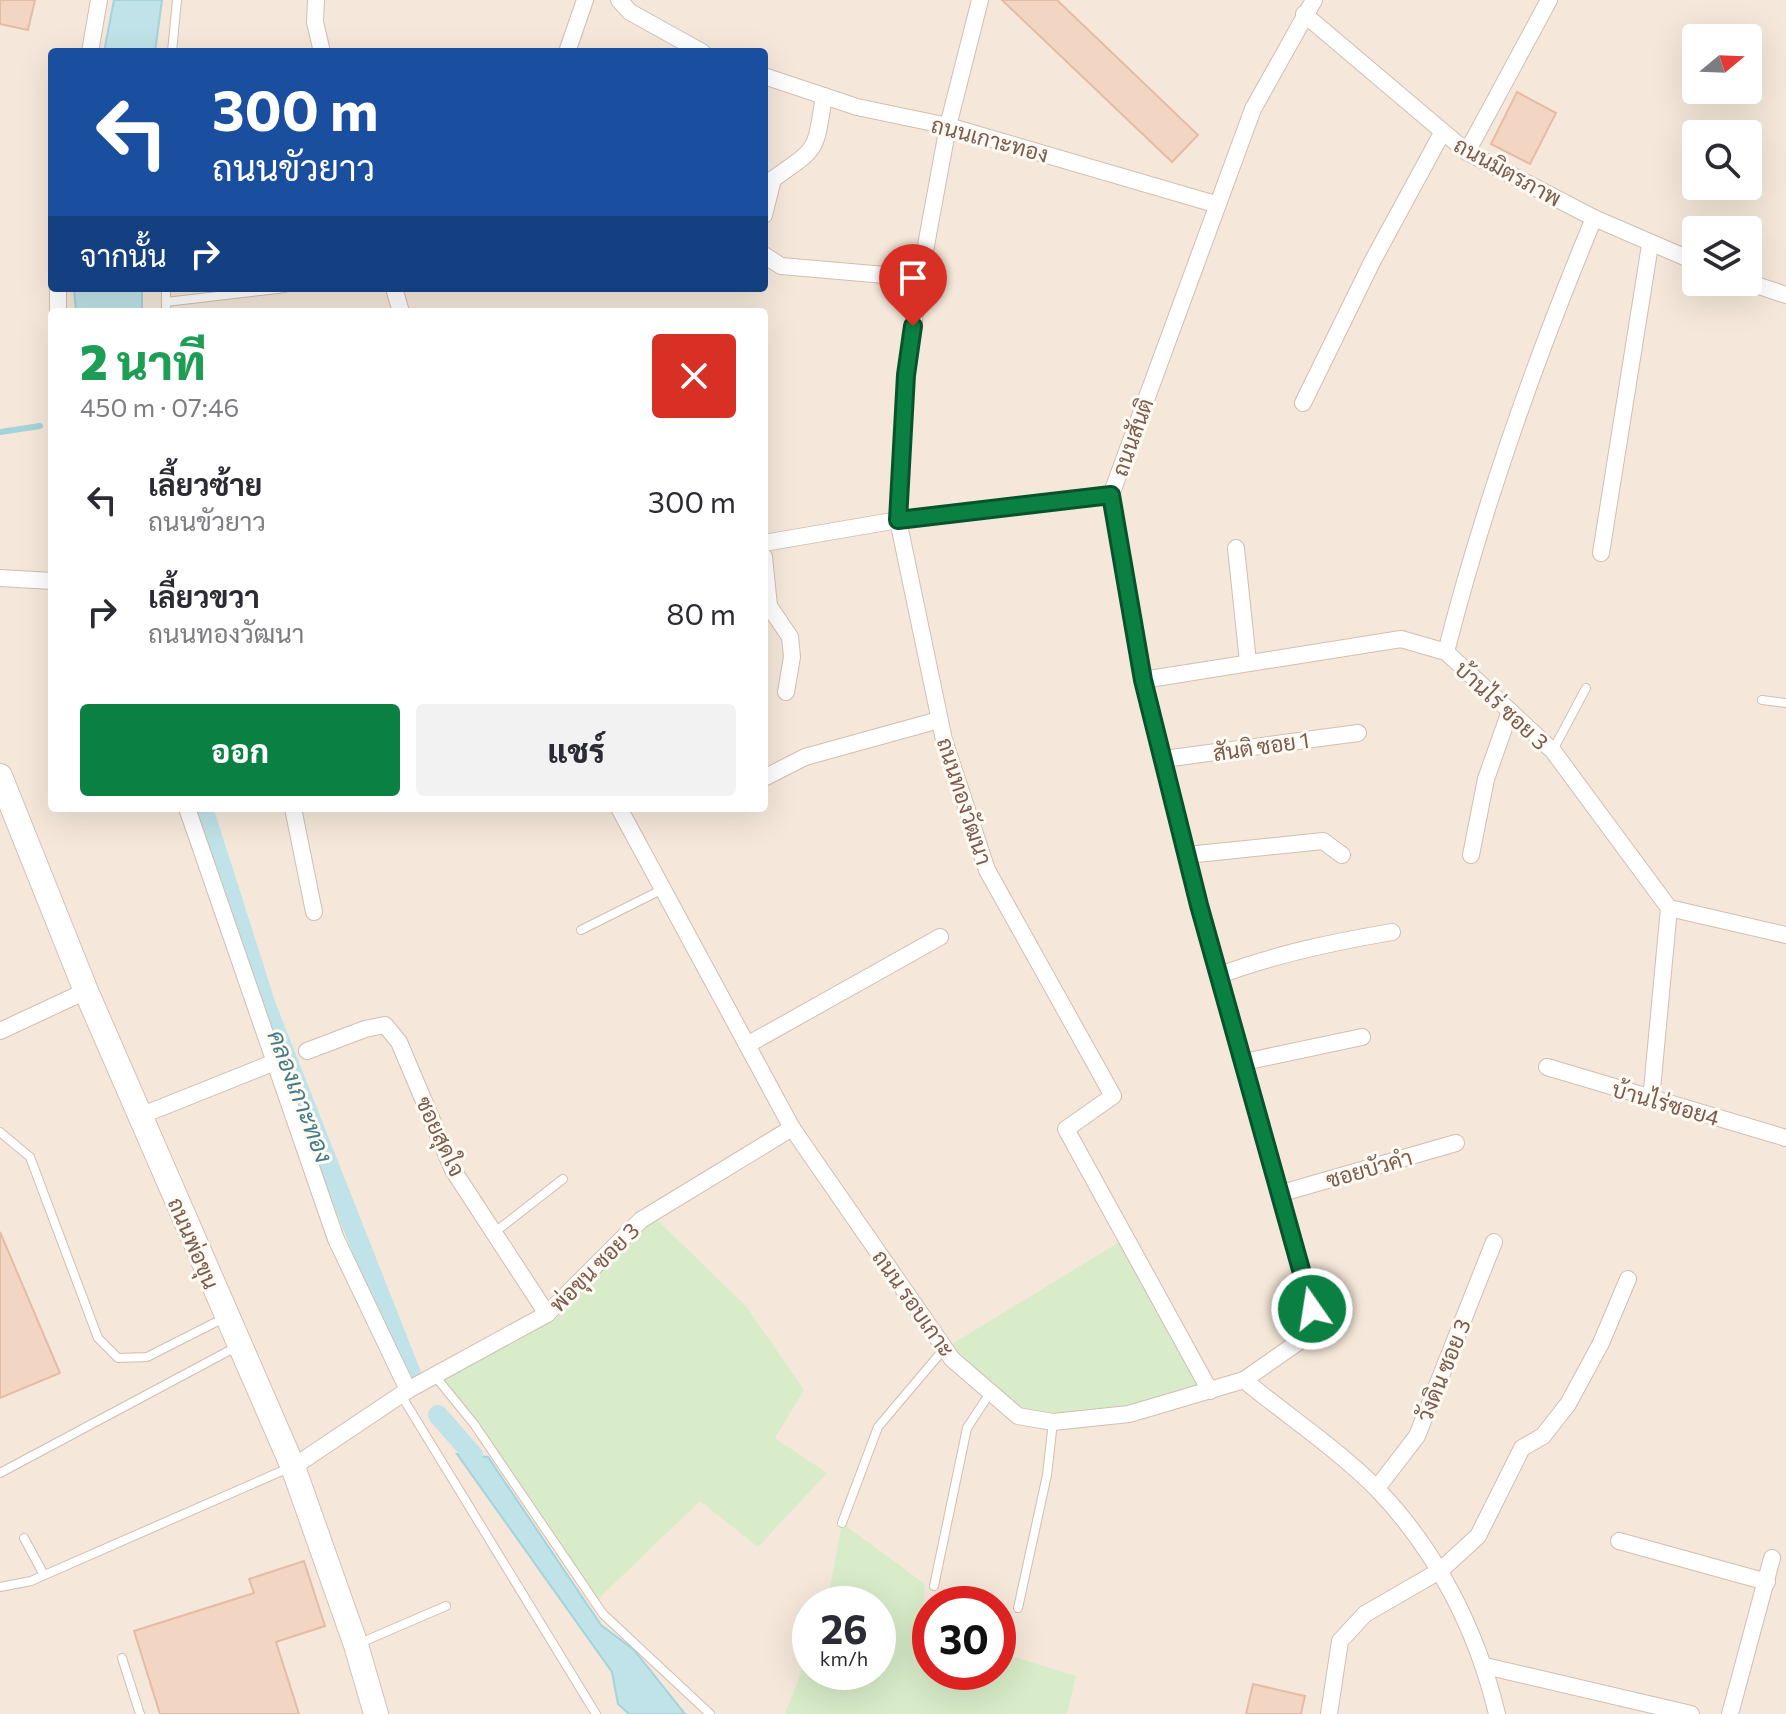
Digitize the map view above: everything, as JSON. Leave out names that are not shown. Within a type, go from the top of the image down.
[{"type":"main road","name":"ถนนพ่อขุน","points":[[0,776],[86,991],[293,1467],[356,1645],[376,1714]]},
{"type":"street","points":[[91,48],[99,0]]},
{"type":"street","points":[[316,0],[315,22],[321,48]]},
{"type":"street","points":[[568,48],[585,0]]},
{"type":"street","points":[[619,0],[630,12],[695,48]]},
{"type":"street","name":"ถนนทองวัฒนา","points":[[980,0],[948,126],[920,278],[906,375],[898,520],[939,720],[987,870],[1113,1096],[1066,1129],[1210,1391]]},
{"type":"street","points":[[1467,152],[1549,0]]},
{"type":"street","name":"ถนนมิตรภาพ","points":[[1309,7],[1442,133],[1467,152],[1594,218],[1682,257]]},
{"type":"street","name":"ถนนสันติ","points":[[1244,1380],[1297,1343],[1312,1309],[1187,855],[1143,680],[1111,495],[1215,204],[1253,109],[1309,7]]},
{"type":"street","name":"ถนนเกาะทอง","points":[[768,77],[857,107],[948,126],[1215,204]]},
{"type":"street","points":[[768,199],[773,179],[806,158],[816,142],[824,96]]},
{"type":"street","points":[[1303,403],[1372,262],[1442,133]]},
{"type":"street","points":[[1446,652],[1494,479],[1542,343],[1594,218]]},
{"type":"street","points":[[1601,553],[1650,245]]},
{"type":"street","points":[[768,258],[781,266],[920,278]]},
{"type":"street","points":[[1762,287],[1786,295]]},
{"type":"street","points":[[768,542],[898,520],[1111,495]]},
{"type":"street","points":[[1236,548],[1248,662]]},
{"type":"street","points":[[0,578],[48,581]]},
{"type":"street","points":[[768,596],[769,606],[790,637],[792,657],[786,692]]},
{"type":"street","name":"บ้านไร่ ซอย 3","points":[[1143,680],[1401,639],[1446,652],[1553,751],[1669,908]]},
{"type":"street","points":[[1471,855],[1486,779],[1510,711]]},
{"type":"street","points":[[768,776],[805,757],[939,720]]},
{"type":"street","name":"สันติ ซอย 1","points":[[1164,759],[1358,733]]},
{"type":"street","points":[[188,812],[336,1239],[404,1393],[293,1467]]},
{"type":"street","points":[[294,812],[314,912]]},
{"type":"street","name":"ถนน รอบเกาะ","points":[[621,812],[792,1128],[944,1349],[990,1393],[1018,1416],[1053,1422],[1129,1414],[1244,1380]]},
{"type":"street","points":[[1187,855],[1323,841],[1342,855]]},
{"type":"street","points":[[1651,1100],[1669,908],[1786,935]]},
{"type":"street","points":[[1220,975],[1312,947],[1392,932]]},
{"type":"street","points":[[747,1045],[940,937]]},
{"type":"street","points":[[0,1031],[86,991]]},
{"type":"street","name":"ซอยสุดใจ","points":[[307,1051],[385,1025],[399,1042],[453,1170],[547,1314]]},
{"type":"street","points":[[1244,1062],[1362,1037]]},
{"type":"street","points":[[140,1116],[275,1062]]},
{"type":"street","name":"บ้านไร่ซอย4","points":[[1547,1067],[1786,1138]]},
{"type":"street","name":"พ่อขุน ซอย 3","points":[[404,1393],[547,1314],[641,1220],[792,1128]]},
{"type":"street","name":"ซอยบัวคำ","points":[[1282,1193],[1456,1143]]},
{"type":"street","name":"วังดิน ซอย 3","points":[[1377,1488],[1417,1436],[1494,1242]]},
{"type":"street","points":[[1329,1714],[1340,1641],[1365,1614],[1441,1570],[1478,1536],[1522,1448],[1543,1436],[1581,1379],[1628,1279]]},
{"type":"street","points":[[1244,1380],[1377,1488],[1441,1570],[1485,1666],[1497,1714]]},
{"type":"street","points":[[1619,1541],[1767,1582]]},
{"type":"street","points":[[1730,1714],[1772,1558]]},
{"type":"street","points":[[1485,1666],[1691,1714]]},
{"type":"lane","points":[[172,48],[177,0]]},
{"type":"lane","points":[[166,307],[260,292]]},
{"type":"lane","points":[[1553,751],[1586,688]]},
{"type":"lane","points":[[1762,700],[1786,703]]},
{"type":"lane","points":[[581,930],[663,889]]},
{"type":"lane","points":[[0,1132],[30,1157],[98,1338],[118,1358],[147,1357],[226,1317]]},
{"type":"lane","points":[[495,1232],[563,1179]]},
{"type":"lane","points":[[0,1473],[238,1346]]},
{"type":"lane","points":[[842,1523],[878,1427],[944,1349]]},
{"type":"lane","points":[[434,1375],[474,1424],[603,1614],[710,1714]]},
{"type":"lane","points":[[404,1393],[596,1714]]},
{"type":"lane","points":[[934,1586],[967,1428],[990,1393]]},
{"type":"lane","points":[[1018,1608],[1047,1475],[1053,1422]]},
{"type":"lane","points":[[0,1587],[44,1575],[293,1467]]},
{"type":"lane","points":[[24,1538],[44,1575]]},
{"type":"lane","points":[[356,1645],[446,1606]]},
{"type":"lane","points":[[122,1658],[140,1714]]},
{"type":"shaded area","points":[[0,0],[1786,0],[1786,1714],[0,1714]]},
{"type":"green space","points":[[651,1214],[746,1306],[804,1390],[775,1438],[827,1473],[758,1547],[700,1501],[595,1602],[437,1376],[549,1317]]},
{"type":"green space","points":[[1126,1238],[1210,1391],[1129,1414],[1018,1416],[944,1349]]},
{"type":"green space","points":[[842,1523],[925,1584],[912,1586],[912,1690],[1016,1690],[1016,1658],[1076,1676],[1067,1714],[785,1714],[794,1690],[896,1690],[896,1586],[830,1586]]},
{"type":"water","points":[[114,0],[162,0],[156,48],[105,48]]},
{"type":"water","points":[[74,292],[142,292],[142,308],[76,308]]},
{"type":"water","points":[[457,1454],[488,1457],[601,1625],[634,1650],[685,1714],[629,1714],[618,1704],[612,1672]]},
{"type":"building","points":[[0,0],[35,0],[28,30],[0,24]]},
{"type":"building","points":[[1002,0],[1057,0],[1198,135],[1172,162]]},
{"type":"building","points":[[1517,92],[1556,113],[1530,164],[1491,144]]},
{"type":"building","points":[[0,1232],[60,1373],[0,1398]]},
{"type":"building","points":[[304,1561],[325,1626],[276,1642],[299,1714],[160,1714],[134,1631],[254,1593],[249,1579]]},
{"type":"building","points":[[1253,1684],[1305,1696],[1301,1714],[1246,1714]]},
{"type":"waterway","points":[[0,432],[40,426]]},
{"type":"waterway","name":"คลองเกาะทอง","points":[[204,812],[266,1006],[413,1379]]},
{"type":"waterway","name":"คลองเกาะทอง","points":[[438,1415],[473,1455]]},
{"type":"route","points":[[913,326],[906,375],[898,520],[1111,495],[1143,680],[1199,905],[1312,1309]]}]
